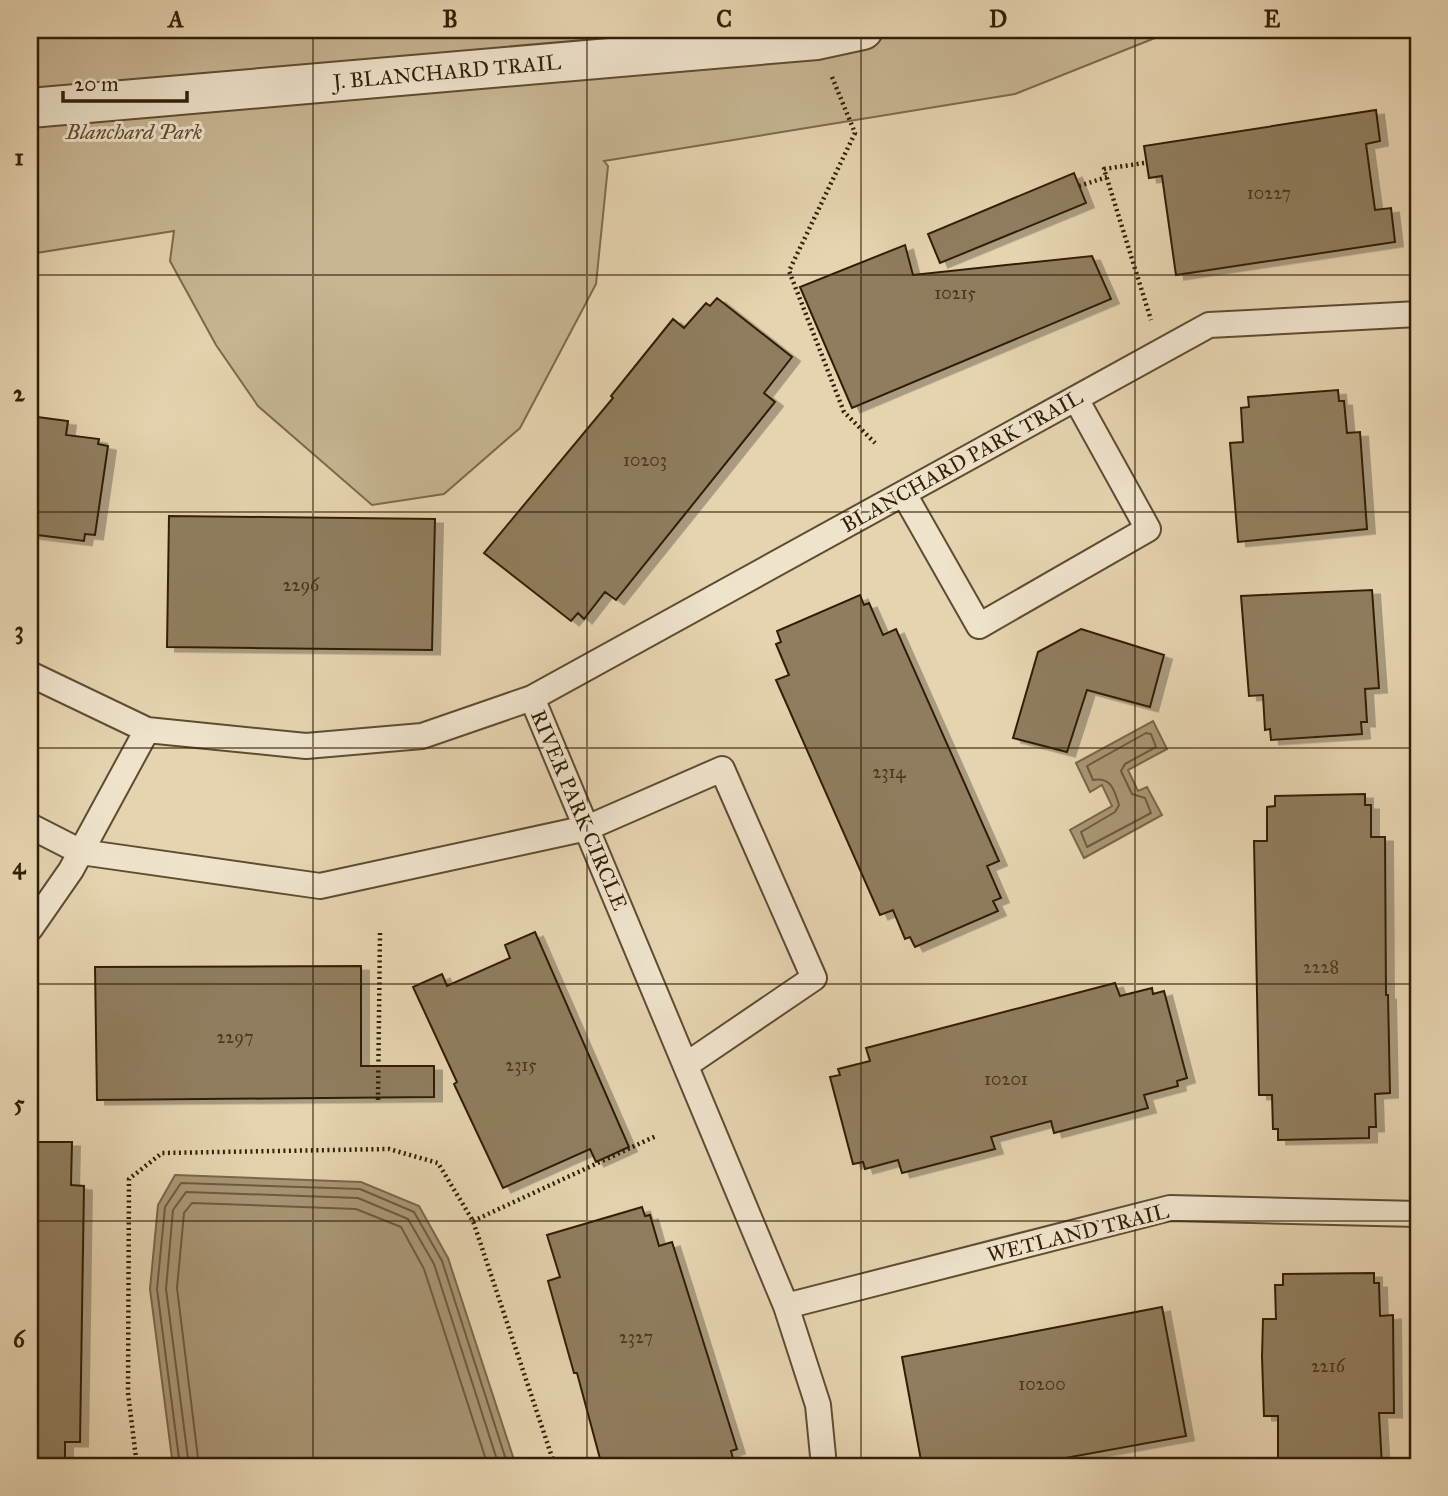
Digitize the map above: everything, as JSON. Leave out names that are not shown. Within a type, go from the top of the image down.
[{"type":"street","name":"J. BLANCHARD TRAIL","points":[[30,108],[817,40],[863,30]]},
{"type":"lane","name":"BLANCHARD PARK TRAIL","points":[[532,698],[1209,326],[1418,314]]},
{"type":"lane","points":[[904,494],[979,626],[1148,529],[1076,399]]},
{"type":"lane","name":"RIVER PARK CIRCLE","points":[[30,674],[147,730],[306,746],[422,736],[532,698],[786,1306],[818,1405],[824,1466]]},
{"type":"lane","points":[[30,929],[71,870],[147,730]]},
{"type":"lane","points":[[30,826],[81,852],[320,886],[587,828],[722,769],[814,978],[686,1065]]},
{"type":"lane","name":"WETLAND TRAIL","points":[[786,1306],[1170,1208],[1418,1214]]},
{"type":"path","points":[[817,40],[855,133],[789,271],[844,412],[875,443]]},
{"type":"path","points":[[1143,163],[1104,169],[1152,321]]},
{"type":"path","points":[[1079,186],[1107,177]]},
{"type":"path","points":[[379,1100],[380,931]]},
{"type":"path","points":[[473,1221],[656,1136]]},
{"type":"path","points":[[137,1466],[128,1393],[129,1179],[162,1153],[389,1149],[438,1163],[473,1221],[555,1466]]},
{"type":"green space","name":"Blanchard Park","points":[[30,30],[1175,30],[1015,94],[604,161],[608,166],[596,284],[520,428],[444,494],[372,505],[258,406],[216,345],[170,261],[174,231],[30,254]]},
{"type":"water","points":[[1153,721],[1167,749],[1128,770],[1138,791],[1147,787],[1162,815],[1084,858],[1070,830],[1112,806],[1102,785],[1090,792],[1076,763]]},
{"type":"water","points":[[175,1175],[361,1182],[419,1206],[448,1258],[516,1466],[173,1466],[150,1289],[158,1205]]},
{"type":"building","points":[[1376,110],[1380,141],[1366,144],[1375,210],[1391,208],[1395,242],[1176,275],[1162,176],[1149,178],[1144,146]]},
{"type":"building","points":[[1074,173],[1086,203],[940,263],[928,234]]},
{"type":"building","points":[[905,245],[913,275],[1092,256],[1111,299],[852,408],[800,287]]},
{"type":"building","points":[[717,298],[792,357],[764,393],[775,402],[616,600],[605,592],[584,619],[578,613],[571,621],[484,553],[613,398],[611,396],[673,319],[684,328],[706,303],[710,306]]},
{"type":"building","points":[[1338,390],[1339,401],[1344,401],[1347,433],[1360,432],[1367,529],[1238,542],[1230,443],[1243,442],[1241,408],[1249,407],[1248,397]]},
{"type":"building","points":[[30,416],[68,421],[66,435],[99,439],[98,444],[108,446],[95,535],[85,534],[84,541],[30,534]]},
{"type":"building","points":[[169,516],[435,519],[432,650],[167,647]]},
{"type":"building","points":[[1372,590],[1379,688],[1365,689],[1367,722],[1361,722],[1362,734],[1271,740],[1270,729],[1265,730],[1263,695],[1249,696],[1241,596]]},
{"type":"building","points":[[860,595],[864,605],[869,603],[883,635],[896,629],[999,861],[987,866],[1001,898],[993,901],[998,911],[915,947],[910,937],[905,939],[893,910],[880,915],[776,680],[789,675],[776,644],[781,642],[777,631]]},
{"type":"building","points":[[1081,629],[1164,655],[1150,707],[1087,690],[1067,752],[1013,738],[1038,652]]},
{"type":"building","points":[[1365,794],[1365,805],[1371,805],[1371,837],[1385,837],[1390,1093],[1375,1094],[1376,1127],[1369,1127],[1369,1138],[1278,1140],[1278,1129],[1273,1129],[1272,1095],[1259,1095],[1254,841],[1267,841],[1267,807],[1275,806],[1275,796]]},
{"type":"building","points":[[535,932],[629,1147],[596,1162],[590,1149],[503,1188],[454,1084],[457,1082],[413,987],[442,974],[447,986],[510,958],[505,945]]},
{"type":"building","points":[[361,966],[361,1066],[434,1066],[434,1097],[97,1100],[95,967]]},
{"type":"building","points":[[1115,983],[1120,996],[1152,988],[1153,994],[1164,991],[1187,1078],[1177,1081],[1178,1086],[1144,1095],[1148,1108],[1054,1133],[1051,1121],[991,1137],[995,1149],[902,1173],[898,1160],[865,1169],[863,1162],[853,1164],[830,1077],[840,1075],[838,1069],[870,1061],[866,1048]]},
{"type":"building","points":[[30,1142],[72,1142],[71,1185],[84,1186],[80,1442],[65,1442],[65,1466],[30,1466]]},
{"type":"building","points":[[642,1207],[645,1216],[650,1215],[659,1246],[672,1242],[737,1449],[731,1451],[735,1466],[602,1466],[548,1281],[560,1277],[547,1235]]},
{"type":"building","points":[[1374,1273],[1374,1283],[1379,1283],[1380,1316],[1393,1315],[1394,1413],[1379,1413],[1382,1466],[1278,1466],[1278,1416],[1264,1416],[1262,1357],[1263,1319],[1276,1319],[1275,1285],[1283,1285],[1283,1274]]},
{"type":"building","points":[[1162,1307],[1186,1436],[1065,1458],[1066,1466],[1005,1466],[1004,1459],[965,1466],[922,1466],[902,1357]]}]
